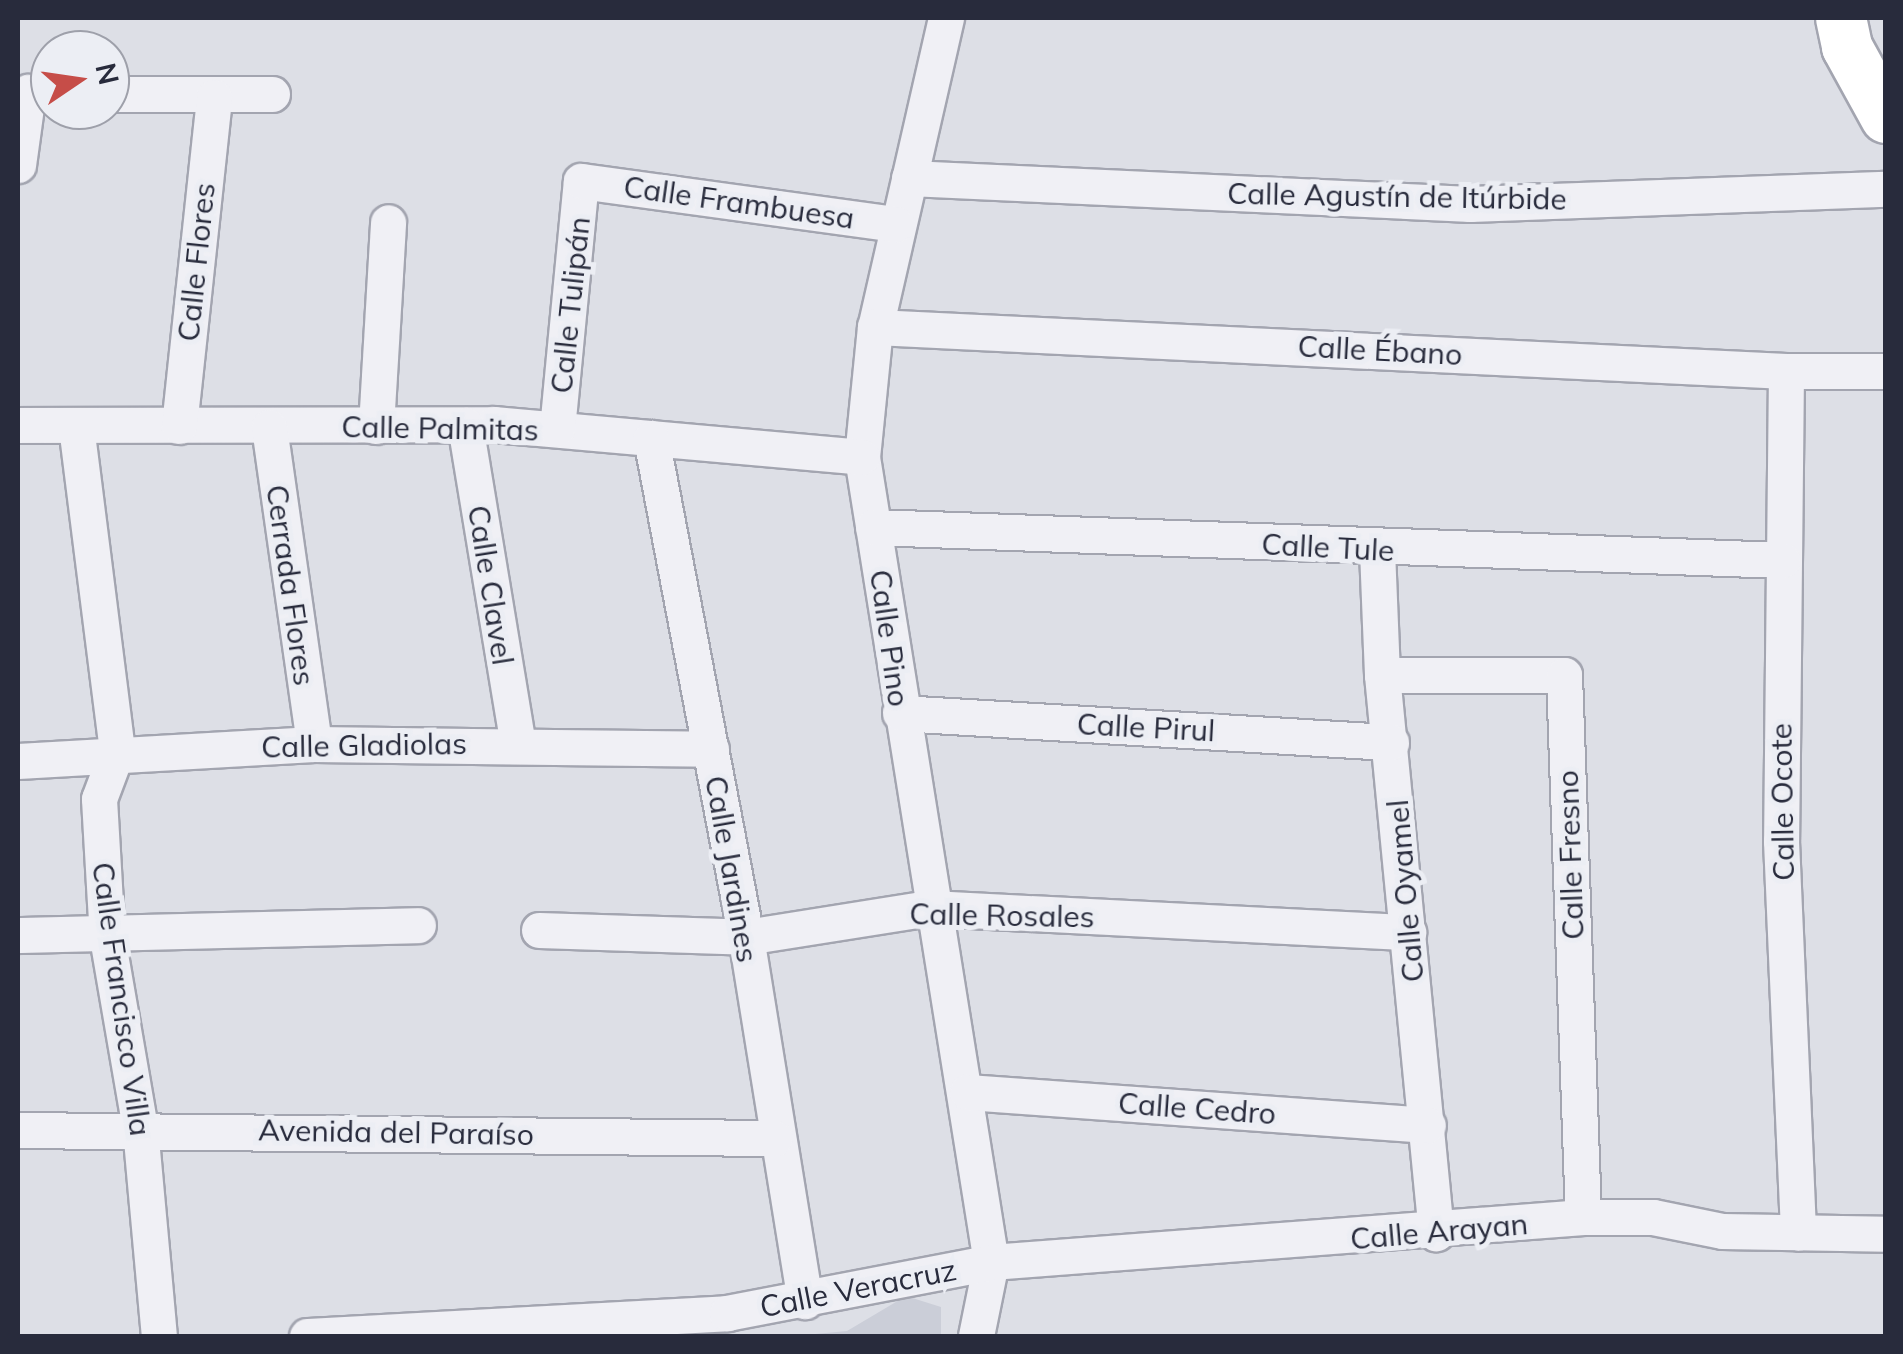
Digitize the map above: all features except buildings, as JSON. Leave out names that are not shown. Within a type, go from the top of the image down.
[{"type":"street","name":"Calle Pino","points":[[946,18],[875,327],[862,457],[930,908],[967,1092],[990,1262],[976,1336]]},
{"type":"street","points":[[1841,18],[1847,47],[1886,118]]},
{"type":"street","points":[[130,95],[272,94]]},
{"type":"street","name":"Calle Flores","points":[[178,426],[214,97]]},
{"type":"street","points":[[18,165],[30,102]]},
{"type":"street","name":"Calle Agustín de Itúrbide","points":[[909,178],[1470,204],[1886,190]]},
{"type":"street","name":"Calle Frambuesa","points":[[581,181],[896,224]]},
{"type":"street","name":"Calle Tulipán","points":[[557,430],[581,181]]},
{"type":"street","points":[[376,426],[388,222]]},
{"type":"street","name":"Calle Ébano","points":[[875,327],[1786,372],[1886,370]]},
{"type":"street","name":"Calle Ocote","points":[[1786,372],[1781,842],[1798,1233]]},
{"type":"street","name":"Calle Palmitas","points":[[18,426],[465,425],[862,457]]},
{"type":"street","name":"Calle Clavel","points":[[465,425],[518,744]]},
{"type":"street","name":"Calle Francisco Villa","points":[[76,426],[116,751],[99,799],[107,937],[140,1128],[159,1336]]},
{"type":"street","name":"Cerrada Flores","points":[[269,427],[314,744]]},
{"type":"street","name":"Calle Jardines","points":[[652,438],[746,937],[775,1138],[805,1300]]},
{"type":"street","name":"Calle Tule","points":[[874,527],[1377,550],[1782,560]]},
{"type":"street","name":"Calle Oyamel","points":[[1377,550],[1382,675],[1436,1233]]},
{"type":"street","name":"Calle Fresno","points":[[1382,675],[1564,675],[1583,1217]]},
{"type":"street","name":"Calle Pirul","points":[[900,712],[1391,742]]},
{"type":"street","name":"Calle Gladiolas","points":[[18,761],[116,751],[314,744],[711,749]]},
{"type":"street","name":"Calle Rosales","points":[[539,930],[746,937],[930,908],[1408,932]]},
{"type":"street","points":[[18,934],[107,937],[418,925]]},
{"type":"street","name":"Calle Cedro","points":[[967,1092],[1428,1125]]},
{"type":"street","name":"Avenida del Paraíso","points":[[18,1130],[140,1128],[775,1138]]},
{"type":"street","name":"Calle Arayan","points":[[990,1262],[1436,1233],[1583,1217],[1653,1217],[1722,1231],[1886,1234]]},
{"type":"street","name":"Calle Veracruz","points":[[306,1336],[727,1313],[990,1262]]},
{"type":"shaded area","points":[[906,1296],[941,1307],[941,1336],[794,1336],[847,1331]]}]
